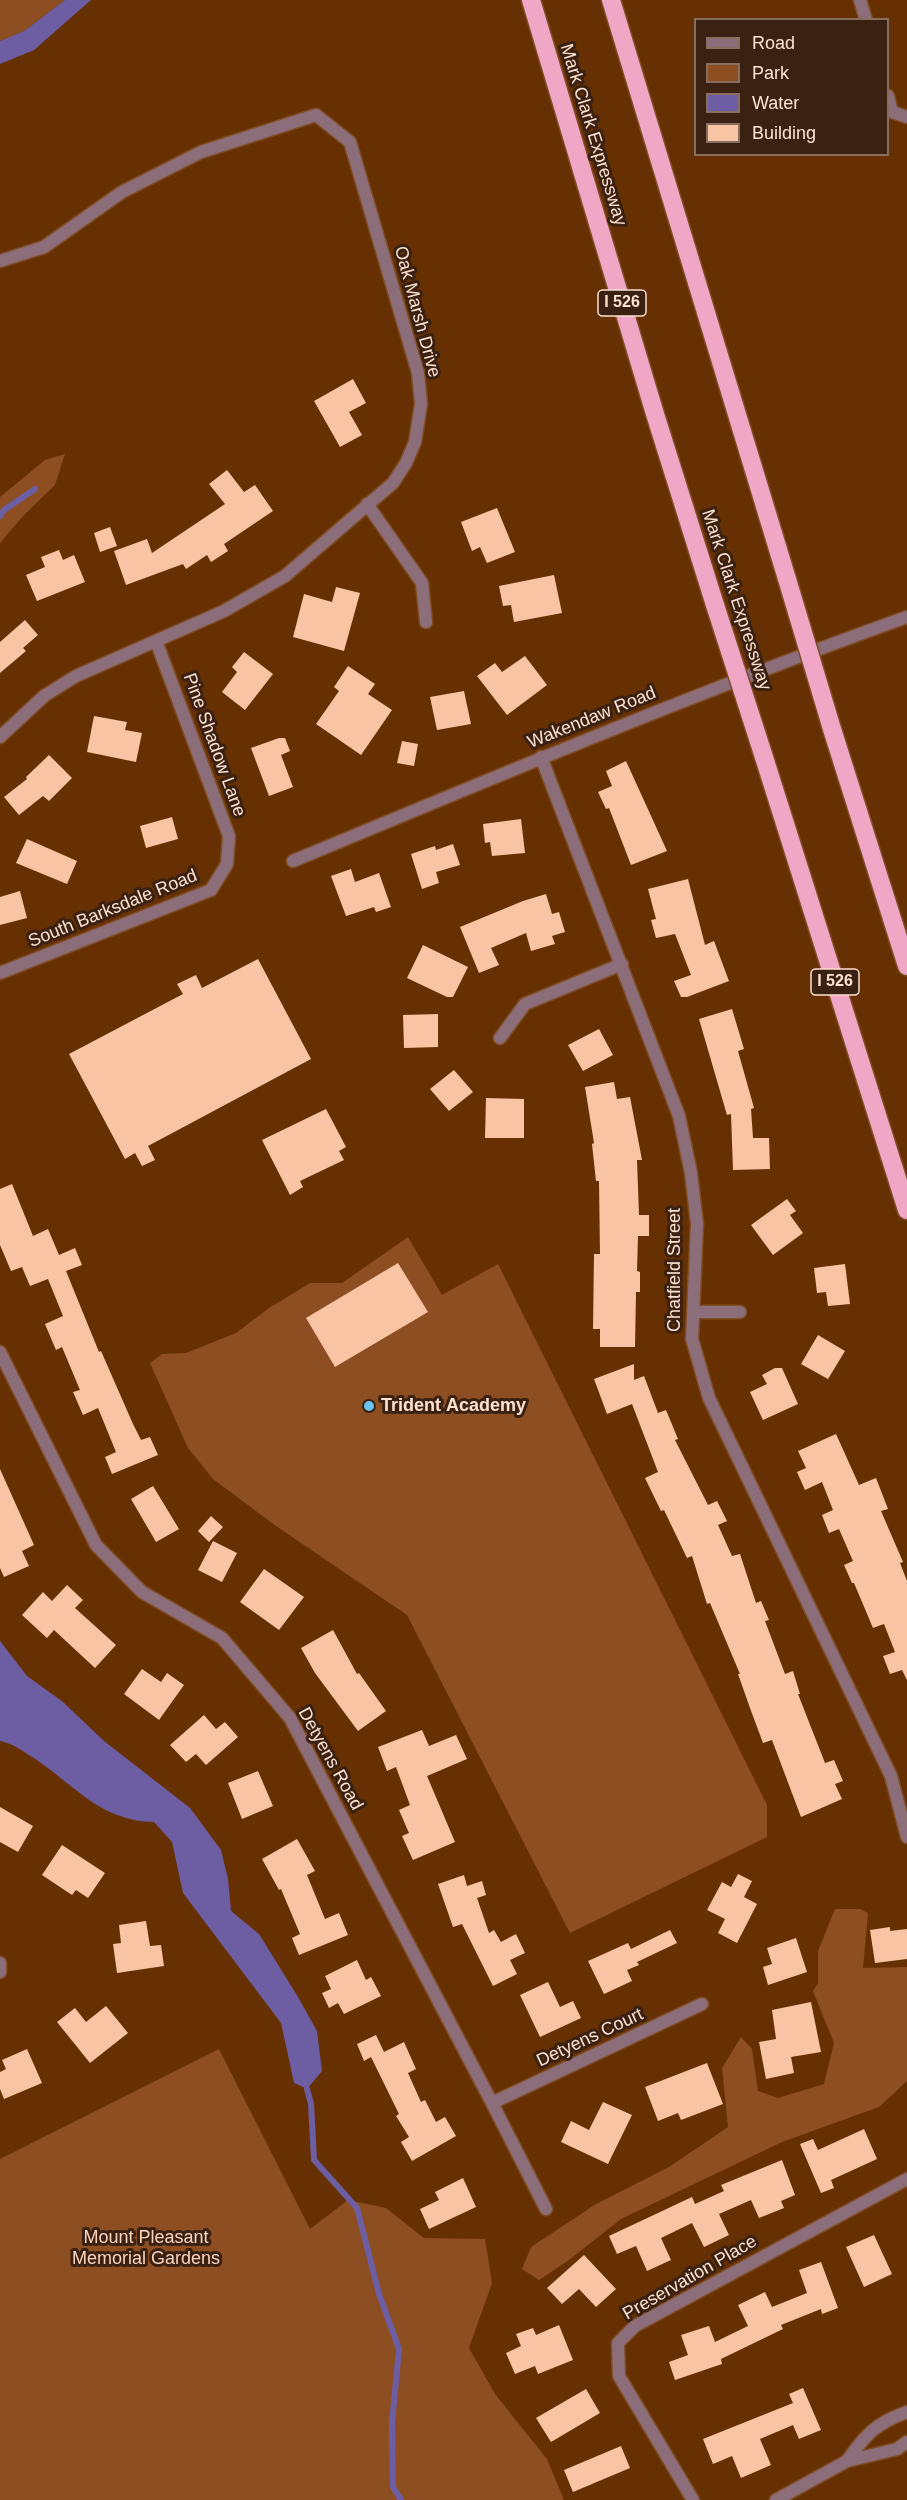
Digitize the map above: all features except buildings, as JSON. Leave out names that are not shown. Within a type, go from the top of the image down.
[{"type":"highway","name":"Mark Clark Expressway","points":[[531,0],[651,403],[907,1210]]},
{"type":"highway","points":[[611,0],[832,729],[907,966]]},
{"type":"street","points":[[860,0],[865,18]]},
{"type":"street","points":[[889,100],[892,112],[907,117]]},
{"type":"street","name":"Oak Marsh Drive","points":[[0,261],[44,247],[122,192],[201,152],[316,115],[350,142],[418,373],[421,404],[415,442],[406,463],[393,483],[285,576],[224,611],[76,676],[44,696],[0,736]]},
{"type":"street","points":[[367,504],[422,583],[426,622]]},
{"type":"street","name":"Wakendaw Road","points":[[293,861],[541,757],[907,617]]},
{"type":"street","name":"Pine Shadow Lane","points":[[156,641],[229,836],[227,864]]},
{"type":"street","name":"Chatfield Street","points":[[541,757],[622,964],[682,1128],[691,1173],[697,1224],[692,1340],[710,1398],[891,1776],[907,1837]]},
{"type":"street","name":"South Barksdale Road","points":[[0,973],[211,890],[227,864]]},
{"type":"street","points":[[500,1038],[525,1004],[622,964]]},
{"type":"street","points":[[693,1312],[740,1312]]},
{"type":"street","name":"Detyens Road","points":[[0,1352],[96,1545],[142,1592],[222,1638],[290,1718],[546,2209]]},
{"type":"street","points":[[0,1963],[0,1972]]},
{"type":"street","name":"Detyens Court","points":[[492,2103],[702,2004]]},
{"type":"street","name":"Preservation Place","points":[[693,2500],[619,2376],[618,2343],[635,2326],[907,2179]]},
{"type":"street","points":[[847,2461],[863,2438],[884,2420],[907,2412]]},
{"type":"street","points":[[776,2500],[847,2461],[897,2449],[907,2442]]},
{"type":"green space","points":[[0,0],[65,0],[24,31],[0,41]]},
{"type":"green space","points":[[65,454],[55,485],[23,516],[0,543],[0,497],[45,460]]},
{"type":"green space","points":[[408,1237],[442,1295],[498,1264],[767,1805],[767,1837],[570,1933],[407,1615],[276,1526],[213,1479],[188,1448],[150,1363],[162,1354],[186,1353],[236,1333],[269,1308],[310,1283],[342,1283]]},
{"type":"green space","points":[[835,1909],[860,1909],[868,1913],[863,1968],[907,1967],[907,2081],[879,2107],[782,2142],[621,2219],[569,2260],[539,2280],[522,2269],[531,2247],[596,2204],[669,2167],[728,2127],[722,2068],[741,2037],[752,2049],[758,2091],[778,2098],[824,2084],[834,2043],[813,1991],[818,1983],[818,1951]]},
{"type":"green space","name":"Mount Pleasant Memorial Gardens","points":[[219,2049],[310,2229],[348,2200],[386,2208],[424,2238],[485,2239],[492,2283],[469,2348],[495,2394],[547,2459],[564,2500],[0,2500],[0,2159]]},
{"type":"water","points":[[65,0],[91,0],[34,50],[0,64],[0,41],[24,31]]},
{"type":"water","points":[[0,1641],[27,1676],[63,1702],[104,1741],[190,1808],[221,1850],[228,1879],[231,1911],[259,1934],[317,2031],[322,2071],[307,2089],[294,2083],[281,2023],[183,1893],[172,1842],[154,1822],[134,1820],[102,1808],[26,1753],[0,1741]]},
{"type":"waterway","points":[[0,516],[4,510],[35,489]]},
{"type":"waterway","points":[[307,2089],[311,2104],[314,2160],[357,2208],[379,2294],[399,2349],[392,2423],[393,2487],[401,2500]]},
{"type":"place","name":"Trident Academy","points":[[369,1406]]}]
